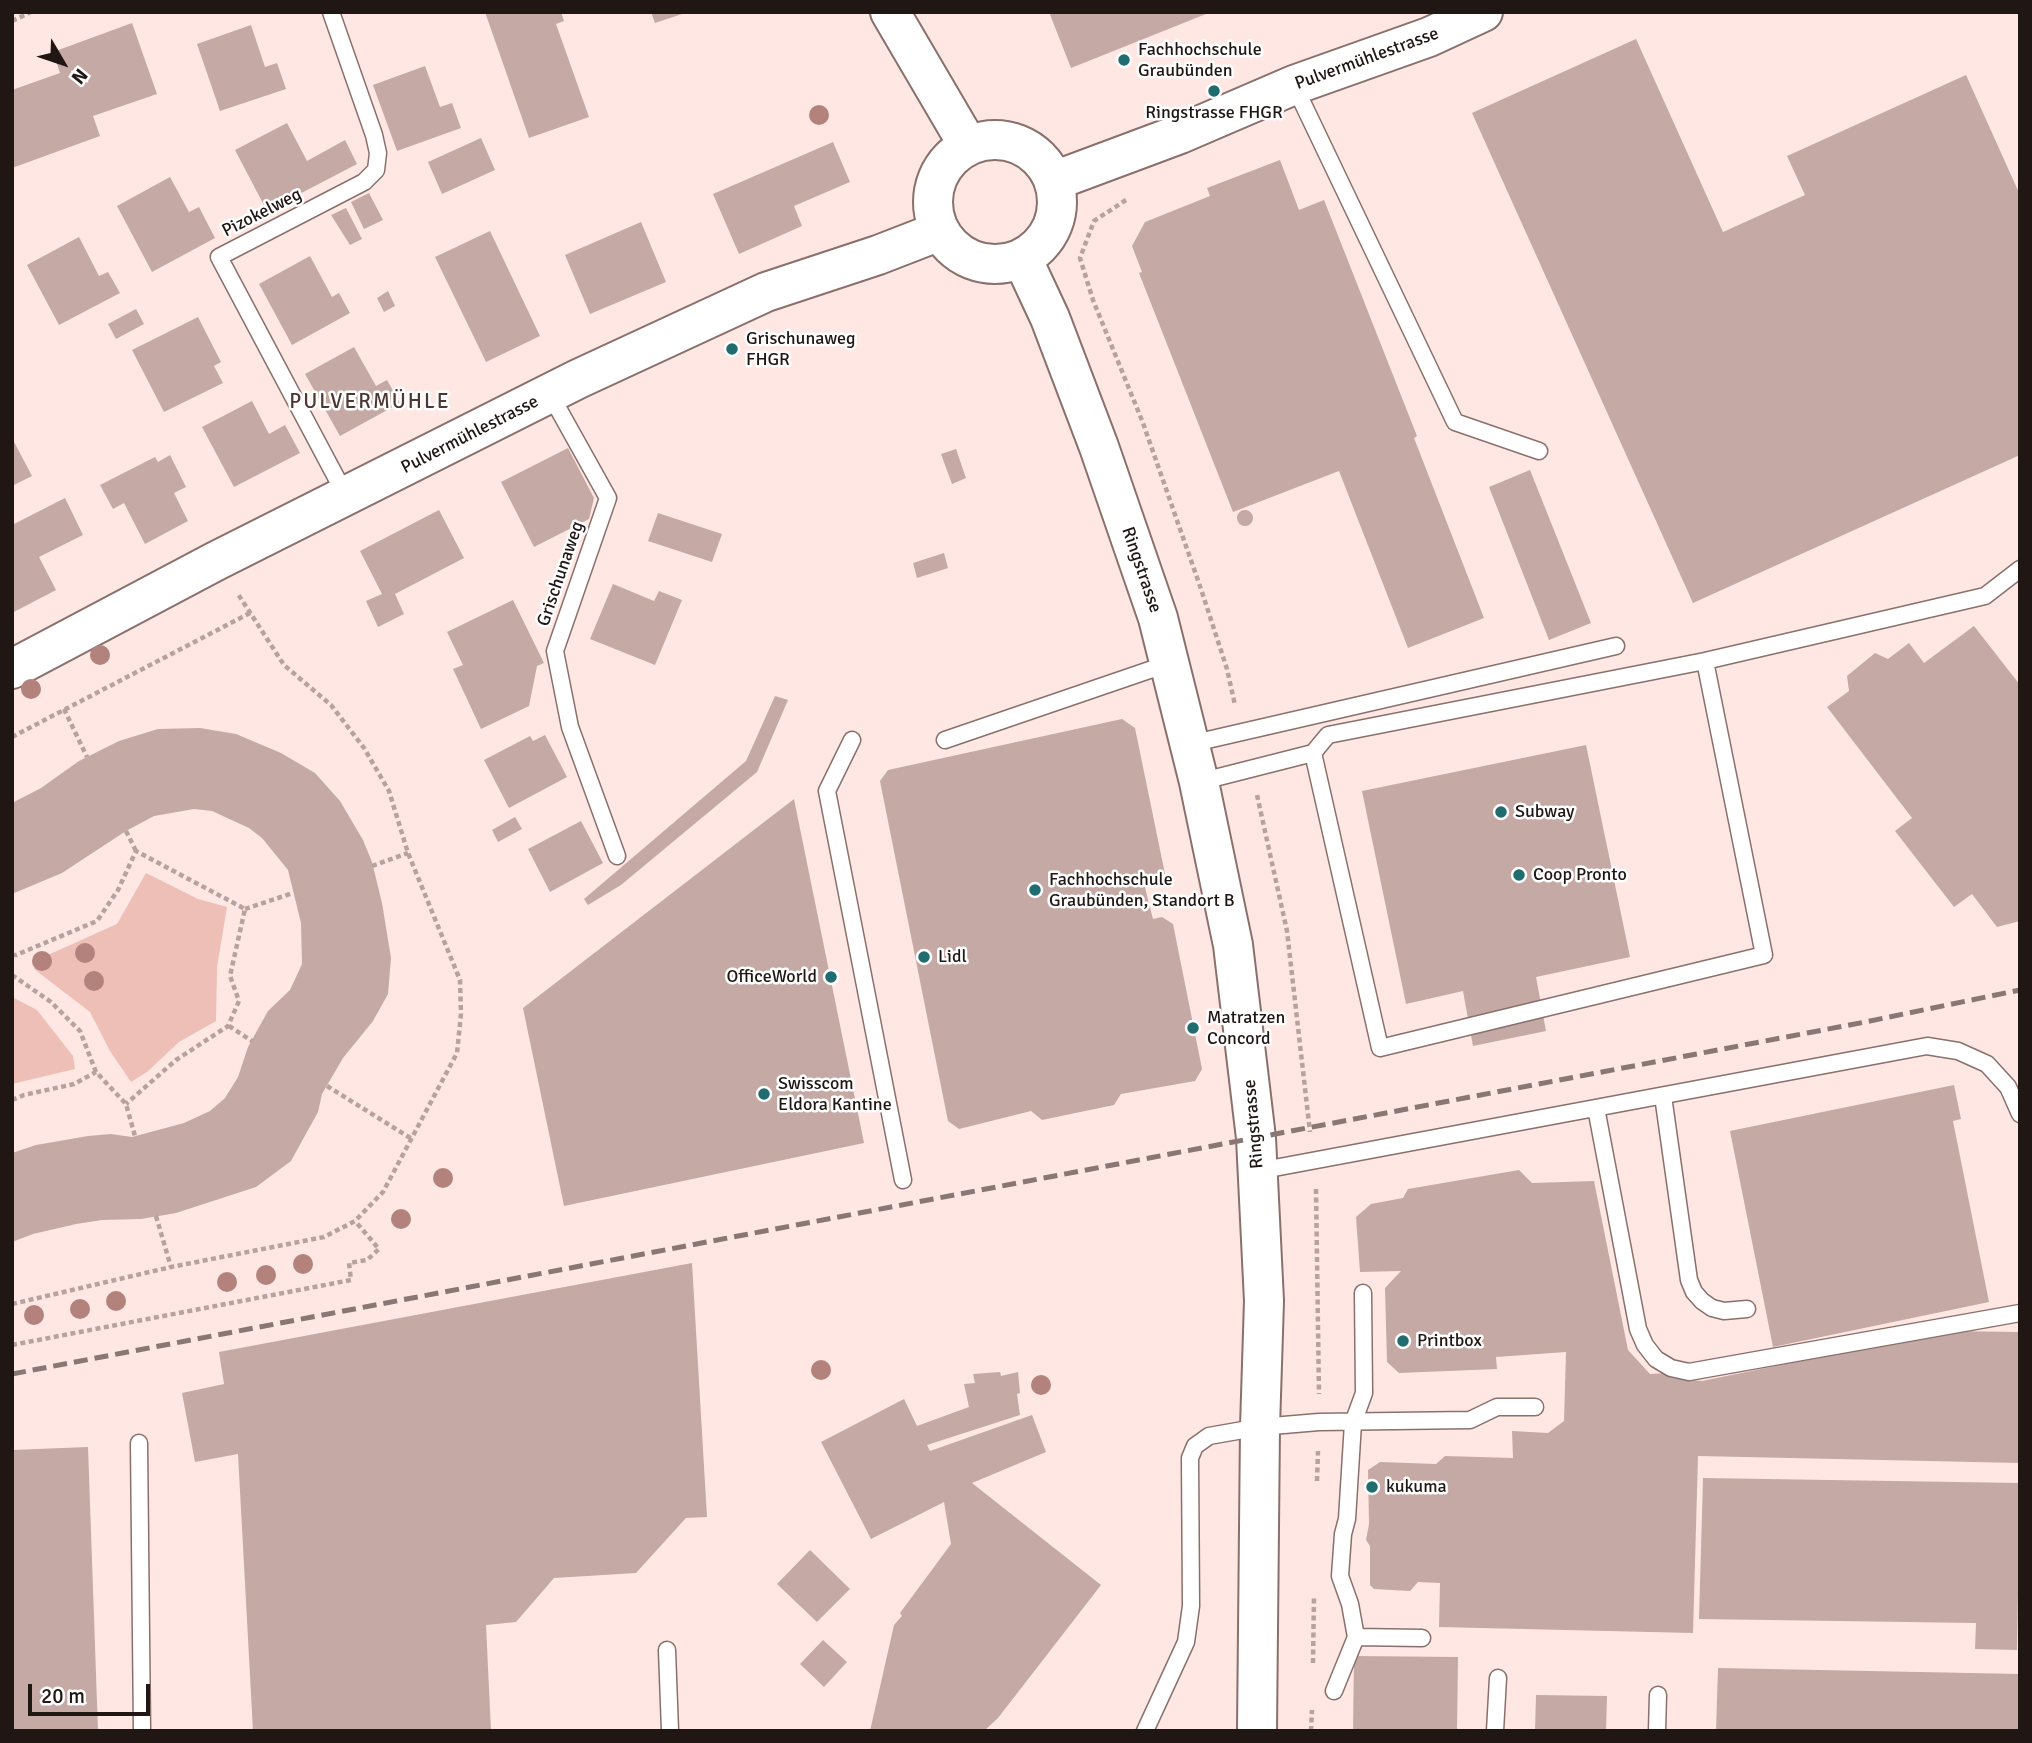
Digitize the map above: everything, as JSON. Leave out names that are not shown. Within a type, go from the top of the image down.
[{"type":"main road","points":[[890,12],[968,145]]},
{"type":"main road","name":"Pulvermühlestrasse","points":[[1054,181],[1180,134],[1294,85],[1429,37],[1483,12]]},
{"type":"main road","points":[[989,140],[1009,141],[1029,149],[1044,163],[1054,181],[1056,217],[1048,233],[1037,247],[1022,258],[1005,263],[985,263],[968,257],[952,246],[940,231],[934,215],[936,183],[944,167],[968,145],[989,140]]},
{"type":"main road","name":"Pulvermühlestrasse","points":[[12,669],[346,496],[551,394],[766,292],[878,255],[940,231]]},
{"type":"main road","name":"Ringstrasse","points":[[1022,258],[1050,318],[1099,447],[1158,618],[1199,782],[1233,945],[1248,1056],[1258,1171],[1264,1301],[1257,1731]]},
{"type":"lane","name":"Pizokelweg","points":[[331,12],[374,135],[378,153],[376,170],[364,182],[219,257],[346,496]]},
{"type":"lane","points":[[1294,85],[1455,422],[1539,451]]},
{"type":"lane","name":"Grischunaweg","points":[[551,394],[608,498],[555,650],[570,727],[617,856]]},
{"type":"lane","points":[[1199,782],[1313,753],[1328,735],[1705,662],[1985,596],[2020,569]]},
{"type":"lane","points":[[1190,744],[1616,646]]},
{"type":"lane","points":[[1313,753],[1380,1048],[1764,955],[1705,662]]},
{"type":"lane","points":[[945,740],[1170,663]]},
{"type":"lane","points":[[852,740],[827,791],[903,1180]]},
{"type":"lane","points":[[1258,1171],[1927,1046],[1958,1051],[1987,1064],[2008,1087],[2020,1114]]},
{"type":"lane","points":[[1663,1096],[1689,1280],[1694,1292],[1712,1308],[1724,1311],[1747,1309]]},
{"type":"lane","points":[[1596,1108],[1639,1329],[1645,1345],[1656,1359],[1671,1368],[1689,1372],[2020,1313]]},
{"type":"lane","points":[[1334,1691],[1356,1637],[1350,1604],[1340,1576],[1343,1534],[1347,1519],[1353,1423],[1364,1393],[1363,1293]]},
{"type":"lane","points":[[1145,1731],[1186,1642],[1191,1606],[1190,1458],[1195,1446],[1209,1436],[1260,1427],[1318,1422],[1470,1420],[1497,1407],[1535,1407]]},
{"type":"lane","points":[[139,1443],[142,1731]]},
{"type":"lane","points":[[1356,1637],[1422,1638]]},
{"type":"lane","points":[[667,1650],[670,1731]]},
{"type":"lane","points":[[1495,1731],[1498,1678]]},
{"type":"lane","points":[[1657,1731],[1658,1695]]},
{"type":"path","points":[[12,21],[31,12]]},
{"type":"path","points":[[12,1304],[171,1267],[324,1237],[355,1221],[383,1192],[457,1053],[461,1014],[460,980],[408,853],[389,791],[364,748],[331,705],[284,665],[216,561]]},
{"type":"path","points":[[12,737],[250,613]]},
{"type":"path","points":[[64,709],[87,757]]},
{"type":"path","points":[[126,831],[136,851],[245,909],[293,892]]},
{"type":"path","points":[[12,955],[97,921],[118,890],[136,851]]},
{"type":"path","points":[[372,866],[408,853]]},
{"type":"path","points":[[126,1104],[176,1060],[228,1026],[239,1001],[230,976],[245,909]]},
{"type":"path","points":[[12,975],[51,1003],[80,1031],[96,1072],[126,1104],[135,1136]]},
{"type":"path","points":[[228,1026],[251,1041]]},
{"type":"path","points":[[12,1100],[74,1084],[96,1072]]},
{"type":"path","points":[[327,1086],[412,1139]]},
{"type":"path","points":[[156,1216],[171,1267]]},
{"type":"path","points":[[12,1345],[351,1280],[349,1263],[367,1260],[379,1249],[355,1221]]},
{"type":"shaded area","points":[[146,873],[198,899],[227,907],[217,967],[216,1021],[179,1042],[147,1072],[131,1082],[110,1051],[90,1012],[34,969],[39,959],[117,924]]},
{"type":"shaded area","points":[[12,997],[37,1010],[73,1056],[75,1069],[12,1084]]},
{"type":"building","points":[[485,12],[561,12],[564,21],[556,24],[589,117],[529,138]]},
{"type":"building","points":[[651,12],[684,12],[685,13],[655,23]]},
{"type":"building","points":[[1049,12],[1211,12],[1071,68]]},
{"type":"building","points":[[132,23],[157,94],[93,116],[100,136],[12,168],[12,90],[60,73],[53,52]]},
{"type":"building","points":[[251,25],[265,67],[277,63],[286,89],[220,111],[197,44]]},
{"type":"building","points":[[1636,39],[1723,232],[1805,195],[1787,156],[1966,75],[2020,195],[2020,455],[1693,603],[1472,113]]},
{"type":"building","points":[[425,66],[440,107],[452,103],[461,128],[397,151],[373,85]]},
{"type":"building","points":[[287,123],[307,161],[345,140],[357,164],[267,211],[235,150]]},
{"type":"building","points":[[481,138],[495,170],[442,194],[428,162]]},
{"type":"building","points":[[833,142],[850,182],[794,206],[802,226],[739,254],[713,194]]},
{"type":"building","points":[[1280,160],[1299,210],[1324,200],[1417,436],[1414,438],[1484,618],[1408,648],[1339,471],[1233,512],[1139,273],[1142,272],[1132,246],[1145,222],[1210,196],[1207,188]]},
{"type":"building","points":[[170,177],[189,212],[199,207],[215,238],[152,272],[117,206]]},
{"type":"building","points":[[369,193],[383,220],[364,229],[351,202]]},
{"type":"building","points":[[346,208],[362,239],[350,245],[331,215]]},
{"type":"building","points":[[641,222],[666,282],[590,314],[565,255]]},
{"type":"building","points":[[490,231],[540,336],[486,362],[435,257]]},
{"type":"building","points":[[79,237],[99,276],[108,272],[120,293],[59,325],[27,265]]},
{"type":"building","points":[[310,256],[332,297],[339,293],[350,313],[292,345],[259,284]]},
{"type":"building","points":[[388,291],[395,306],[384,312],[377,298]]},
{"type":"building","points":[[136,309],[144,324],[116,339],[108,324]]},
{"type":"building","points":[[198,317],[221,362],[214,366],[223,383],[164,412],[132,350]]},
{"type":"building","points":[[354,347],[376,386],[387,380],[400,403],[340,436],[305,374]]},
{"type":"building","points":[[252,401],[269,434],[285,425],[300,453],[234,487],[202,427]]},
{"type":"building","points":[[12,438],[32,476],[12,486]]},
{"type":"building","points":[[568,448],[594,498],[589,519],[534,547],[501,482]]},
{"type":"building","points":[[956,449],[966,478],[952,484],[941,454]]},
{"type":"building","points":[[170,455],[186,487],[174,493],[188,521],[145,544],[124,503],[113,509],[100,485],[155,457],[158,462]]},
{"type":"building","points":[[1530,470],[1591,623],[1549,640],[1489,487]]},
{"type":"building","points":[[65,498],[83,535],[39,557],[56,590],[12,613],[12,525]]},
{"type":"building","points":[[439,510],[464,558],[395,594],[404,614],[378,627],[366,601],[382,594],[360,551]]},
{"type":"building","points":[[1242,510],[1248,510],[1253,518],[1251,524],[1242,526],[1237,521],[1237,515]]},
{"type":"building","points":[[658,513],[722,534],[712,562],[648,541]]},
{"type":"building","points":[[944,553],[948,568],[917,578],[913,563]]},
{"type":"building","points":[[613,584],[654,601],[659,591],[682,600],[655,665],[590,639]]},
{"type":"building","points":[[513,600],[544,663],[537,666],[529,706],[481,729],[453,669],[463,665],[447,632]]},
{"type":"building","points":[[1974,626],[2020,685],[2020,921],[1997,927],[1972,894],[1954,907],[1895,831],[1912,818],[1827,707],[1849,691],[1847,676],[1875,653],[1888,659],[1909,643],[1924,663]]},
{"type":"building","points":[[775,696],[788,700],[757,772],[621,885],[588,905],[584,899],[746,761]]},
{"type":"building","points":[[1122,719],[1135,728],[1165,874],[1156,885],[1145,887],[1153,919],[1162,917],[1173,924],[1202,1069],[1195,1081],[1121,1094],[1114,1105],[1042,1120],[1031,1111],[959,1129],[948,1121],[880,781],[888,770]]},
{"type":"building","points":[[200,728],[236,734],[281,753],[315,773],[340,801],[363,840],[372,862],[391,958],[388,994],[373,1021],[343,1058],[322,1094],[318,1112],[291,1161],[256,1187],[176,1213],[141,1219],[76,1224],[12,1242],[12,1153],[36,1145],[88,1136],[111,1134],[132,1137],[184,1123],[210,1111],[225,1098],[238,1077],[248,1047],[268,1011],[290,990],[302,964],[301,923],[288,870],[262,838],[249,828],[212,811],[194,809],[154,816],[62,873],[12,894],[12,803],[41,788],[79,761],[119,741],[158,729]]},
{"type":"building","points":[[545,735],[567,777],[509,808],[484,760],[530,736],[533,741]]},
{"type":"building","points":[[1586,745],[1630,957],[1536,977],[1546,1031],[1473,1046],[1463,991],[1406,1004],[1362,791]]},
{"type":"building","points":[[794,799],[864,1143],[564,1206],[523,1008]]},
{"type":"building","points":[[515,817],[522,829],[498,842],[492,830]]},
{"type":"building","points":[[581,821],[603,863],[550,892],[528,849]]},
{"type":"building","points":[[1954,1085],[1961,1119],[1953,1121],[1989,1302],[1773,1347],[1730,1131]]},
{"type":"building","points":[[1519,1170],[1532,1183],[1594,1181],[1628,1350],[1650,1374],[1667,1373],[1672,1378],[1702,1381],[1948,1331],[2020,1332],[2020,1463],[1698,1456],[1693,1633],[1439,1627],[1440,1583],[1418,1582],[1410,1591],[1374,1589],[1370,1585],[1370,1546],[1366,1540],[1369,1524],[1368,1470],[1380,1462],[1436,1464],[1445,1456],[1513,1458],[1512,1431],[1548,1433],[1564,1421],[1566,1352],[1496,1357],[1497,1369],[1399,1373],[1387,1362],[1385,1288],[1401,1271],[1360,1272],[1356,1217],[1371,1204],[1403,1198],[1408,1189]]},
{"type":"building","points":[[692,1263],[707,1517],[686,1518],[636,1573],[554,1578],[516,1622],[486,1625],[491,1731],[253,1731],[238,1454],[195,1462],[182,1393],[224,1384],[219,1352]]},
{"type":"building","points":[[1000,1372],[1001,1376],[1018,1372],[1020,1415],[927,1445],[930,1451],[1032,1415],[1046,1452],[972,1483],[1101,1585],[998,1718],[984,1731],[870,1731],[894,1625],[951,1544],[944,1502],[871,1539],[821,1442],[904,1399],[917,1426],[969,1407],[964,1384],[975,1383],[973,1374]]},
{"type":"building","points":[[88,1447],[98,1731],[12,1731],[12,1450]]},
{"type":"building","points":[[1703,1478],[2020,1483],[2017,1650],[1975,1649],[1976,1623],[1699,1619]]},
{"type":"building","points":[[810,1550],[850,1589],[817,1622],[777,1584]]},
{"type":"building","points":[[823,1640],[847,1662],[824,1687],[800,1664]]},
{"type":"building","points":[[1354,1656],[1458,1657],[1457,1731],[1353,1731]]},
{"type":"building","points":[[1718,1668],[2020,1674],[2020,1731],[1716,1731]]},
{"type":"building","points":[[1536,1695],[1607,1696],[1606,1731],[1535,1731]]},
{"type":"railway","points":[[12,1374],[1865,1022],[2020,990]]},
{"type":"place","name":"Fachhochschule Graubünden","points":[[1124,60]]},
{"type":"place","name":"Ringstrasse FHGR","points":[[1214,91]]},
{"type":"place","name":"Grischunaweg FHGR","points":[[732,349]]},
{"type":"place","name":"Subway","points":[[1501,812]]},
{"type":"place","name":"Coop Pronto","points":[[1519,875]]},
{"type":"place","name":"Fachhochschule Graubünden, Standort B","points":[[1035,890]]},
{"type":"place","name":"Lidl","points":[[924,957]]},
{"type":"place","name":"OfficeWorld","points":[[831,977]]},
{"type":"place","name":"Matratzen Concord","points":[[1193,1028]]},
{"type":"place","name":"Swisscom Eldora Kantine","points":[[764,1094]]},
{"type":"place","name":"Printbox","points":[[1403,1341]]},
{"type":"place","name":"kukuma","points":[[1372,1487]]},
{"type":"district","name":"PULVERMÜHLE","points":[[370,402]]}]
